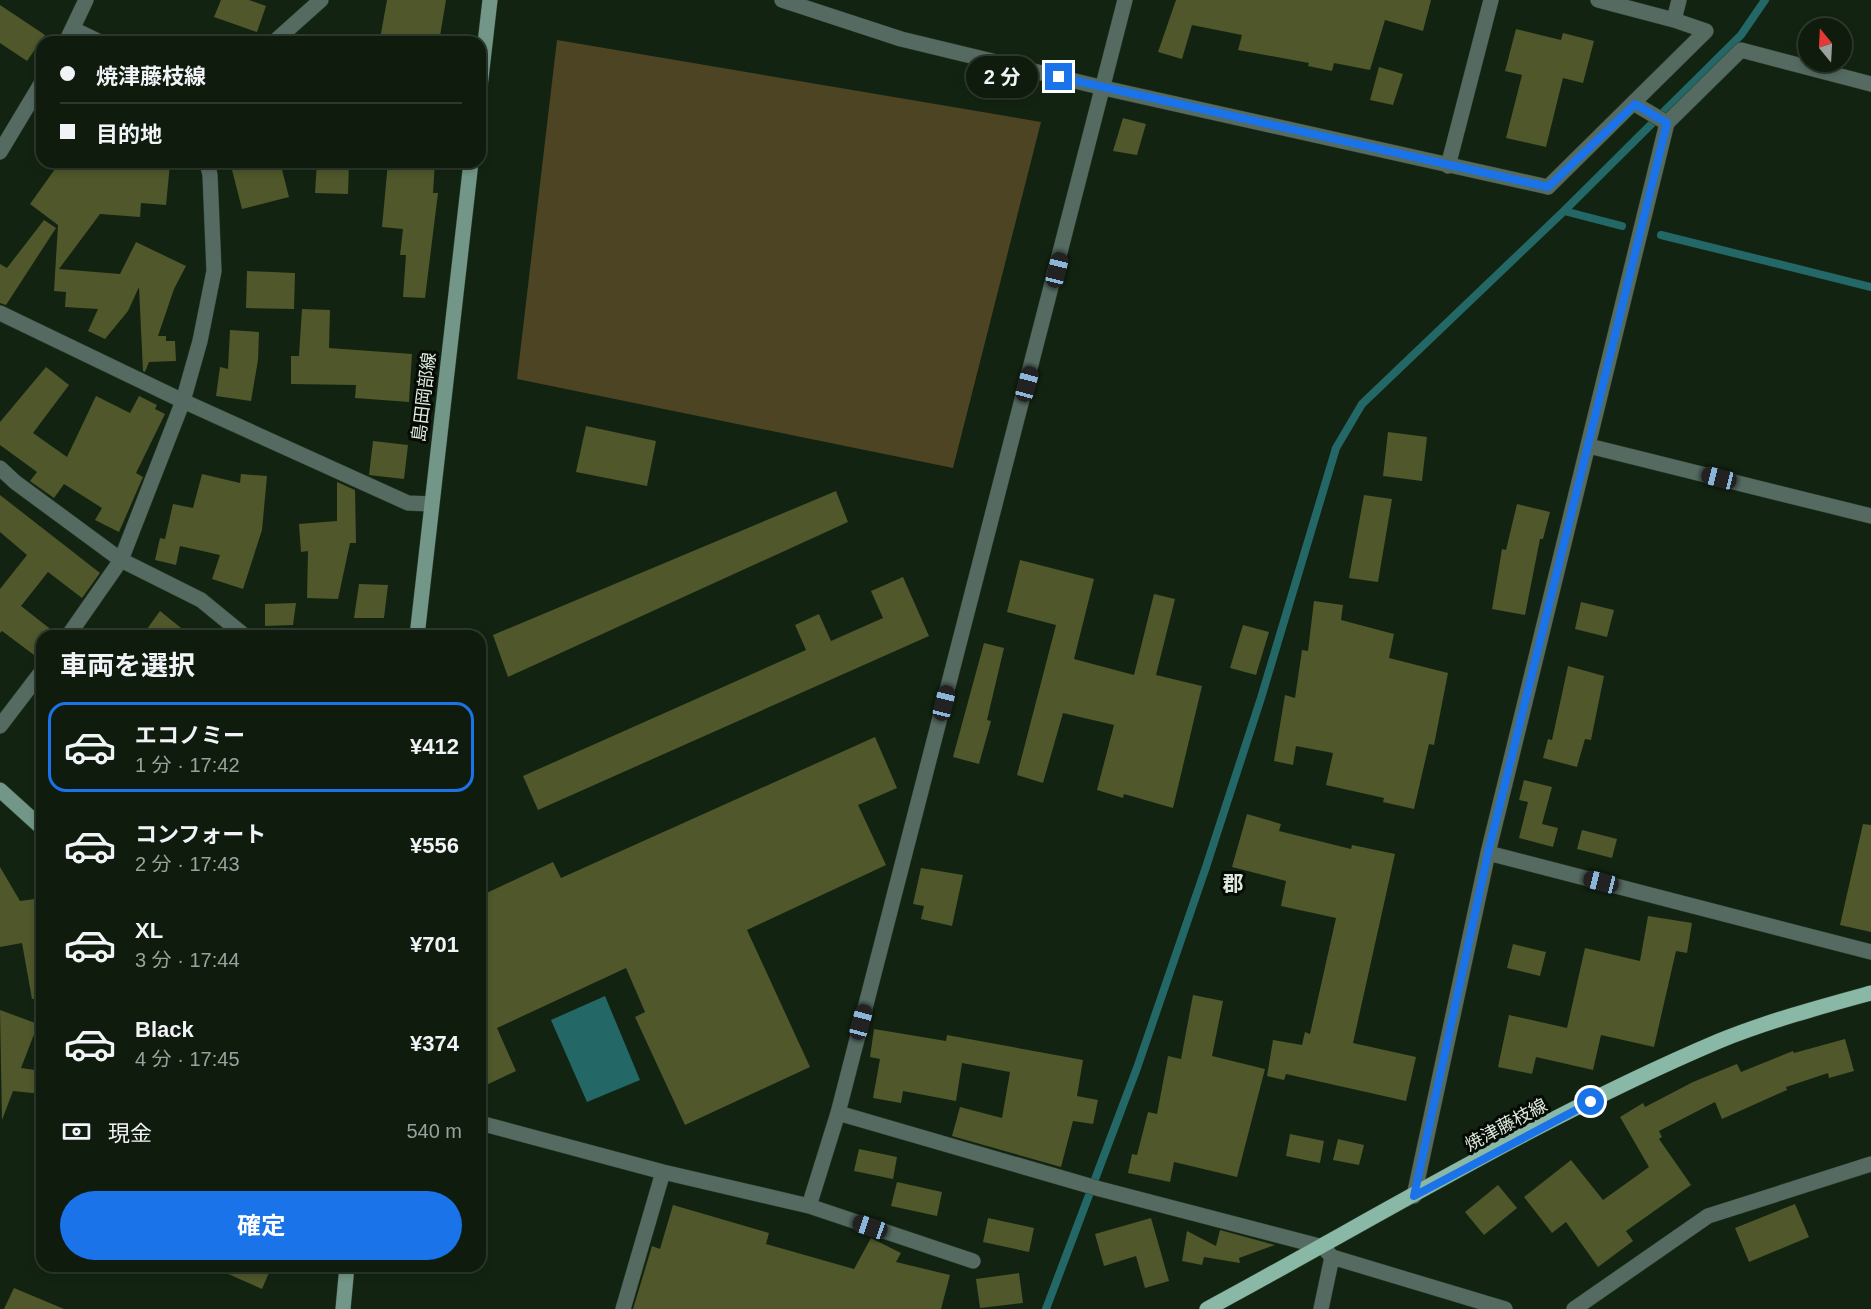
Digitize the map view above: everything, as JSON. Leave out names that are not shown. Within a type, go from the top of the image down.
[{"type":"main road","points":[[486,36],[490,0]]},
{"type":"main road","name":"島田岡部線","points":[[418,630],[470,168]]},
{"type":"main road","points":[[0,789],[36,822]]},
{"type":"main road","name":"焼津藤枝線","points":[[1207,1309],[1328,1252],[1414,1196],[1610,1091],[1720,1041],[1792,1015],[1871,993]]},
{"type":"main road","points":[[343,1309],[346,1272]]},
{"type":"street","points":[[69,36],[86,0]]},
{"type":"street","points":[[281,36],[321,0]]},
{"type":"street","points":[[782,0],[901,39],[1104,88],[1548,187],[1635,104],[1706,31],[1598,0]]},
{"type":"street","points":[[808,1206],[837,1113],[1125,0]]},
{"type":"street","points":[[1448,166],[1491,0]]},
{"type":"street","points":[[1674,20],[1678,0]]},
{"type":"street","points":[[1414,1196],[1488,853],[1667,123],[1741,50],[1871,84]]},
{"type":"street","points":[[0,152],[36,92]]},
{"type":"street","points":[[1635,104],[1667,123]]},
{"type":"street","points":[[72,630],[122,560],[183,401],[200,341],[214,271],[208,168]]},
{"type":"street","points":[[0,313],[183,401],[408,503],[431,504]]},
{"type":"street","points":[[1589,446],[1871,516]]},
{"type":"street","points":[[0,468],[15,482],[122,560],[201,600],[238,630]]},
{"type":"street","points":[[0,726],[36,679]]},
{"type":"street","points":[[1488,853],[1871,952]]},
{"type":"street","points":[[837,1113],[1328,1252],[1505,1309]]},
{"type":"street","points":[[486,1125],[663,1172],[808,1206],[973,1261]]},
{"type":"street","points":[[1574,1309],[1708,1216],[1871,1164]]},
{"type":"street","points":[[623,1309],[663,1172]]},
{"type":"street","points":[[1321,1309],[1328,1252]]},
{"type":"shaded area","points":[[557,40],[1041,122],[953,468],[517,379]]},
{"type":"water","points":[[605,996],[640,1080],[587,1102],[551,1020]]},
{"type":"building","points":[[221,0],[249,0],[266,6],[257,32],[214,17]]},
{"type":"building","points":[[387,0],[446,0],[440,36],[381,36]]},
{"type":"building","points":[[1176,0],[1431,0],[1423,31],[1385,20],[1370,70],[1334,63],[1332,71],[1308,66],[1309,63],[1238,50],[1242,35],[1192,25],[1182,59],[1158,52]]},
{"type":"building","points":[[0,5],[45,35],[36,36],[36,48],[27,61],[0,43]]},
{"type":"building","points":[[1516,29],[1561,40],[1563,33],[1594,41],[1583,83],[1563,78],[1546,147],[1506,138],[1522,75],[1505,71]]},
{"type":"building","points":[[1379,67],[1403,74],[1393,105],[1370,100]]},
{"type":"building","points":[[1123,118],[1146,124],[1137,155],[1113,151]]},
{"type":"building","points":[[56,168],[170,168],[166,205],[141,203],[140,217],[100,214],[59,269],[120,274],[136,242],[186,266],[174,289],[158,336],[166,336],[166,341],[175,341],[176,361],[149,362],[145,372],[143,371],[139,287],[128,311],[105,339],[88,331],[98,309],[65,307],[66,292],[54,291],[58,225],[30,204]]},
{"type":"building","points":[[232,168],[282,168],[289,197],[242,209]]},
{"type":"building","points":[[317,168],[349,168],[348,194],[315,193]]},
{"type":"building","points":[[387,168],[435,168],[433,193],[438,193],[425,298],[403,297],[406,255],[400,255],[403,229],[382,227]]},
{"type":"building","points":[[44,220],[56,228],[6,305],[0,303],[0,264],[7,268]]},
{"type":"building","points":[[247,271],[295,273],[294,309],[246,308]]},
{"type":"building","points":[[302,309],[330,310],[329,348],[412,354],[409,402],[355,398],[356,385],[291,384],[291,356],[299,356]]},
{"type":"building","points":[[230,330],[259,332],[258,360],[251,401],[216,396],[220,367],[228,369]]},
{"type":"building","points":[[46,367],[69,385],[33,433],[67,457],[96,396],[130,413],[139,396],[157,405],[155,409],[165,414],[136,473],[143,477],[119,532],[95,520],[102,508],[64,484],[54,498],[30,481],[37,472],[0,445],[0,422]]},
{"type":"building","points":[[586,426],[656,441],[647,486],[576,472]]},
{"type":"building","points":[[1388,432],[1427,437],[1422,481],[1383,476]]},
{"type":"building","points":[[373,441],[408,445],[404,479],[369,475]]},
{"type":"building","points":[[202,474],[240,483],[241,474],[267,476],[262,530],[243,589],[212,579],[220,555],[180,546],[176,565],[155,560],[160,538],[165,539],[173,504],[193,508]]},
{"type":"building","points":[[337,482],[355,490],[356,543],[350,543],[338,599],[307,598],[308,551],[301,552],[299,524],[337,521]]},
{"type":"building","points":[[836,491],[848,522],[508,677],[493,635]]},
{"type":"building","points":[[0,495],[100,573],[82,598],[48,572],[21,606],[52,630],[36,630],[36,656],[2,631],[0,633],[0,589],[27,555],[0,532]]},
{"type":"building","points":[[1364,495],[1392,499],[1378,582],[1349,578]]},
{"type":"building","points":[[1517,504],[1550,512],[1543,539],[1540,539],[1525,615],[1492,609],[1502,549],[1506,550]]},
{"type":"building","points":[[1020,560],[1094,579],[1074,659],[1134,675],[1154,594],[1175,599],[1156,675],[1202,686],[1173,808],[1124,794],[1123,798],[1097,790],[1114,725],[1063,713],[1043,783],[1017,775],[1056,625],[1007,612]]},
{"type":"building","points":[[903,577],[929,636],[538,810],[523,776],[806,650],[795,625],[819,614],[831,641],[883,618],[871,591]]},
{"type":"building","points":[[359,584],[388,585],[384,618],[354,618]]},
{"type":"building","points":[[1314,601],[1343,605],[1341,620],[1394,634],[1389,658],[1448,673],[1434,745],[1429,744],[1414,809],[1383,802],[1384,798],[1326,785],[1333,753],[1296,746],[1293,765],[1274,761],[1285,695],[1295,698],[1302,650],[1308,651]]},
{"type":"building","points":[[1581,602],[1614,610],[1607,637],[1575,629]]},
{"type":"building","points":[[296,603],[293,625],[265,626],[265,604]]},
{"type":"building","points":[[160,611],[184,630],[146,630]]},
{"type":"building","points":[[1243,625],[1269,632],[1256,675],[1230,668]]},
{"type":"building","points":[[984,643],[1004,648],[987,720],[991,721],[979,764],[953,757]]},
{"type":"building","points":[[1568,666],[1604,676],[1591,740],[1585,739],[1577,767],[1543,758],[1548,739],[1552,740]]},
{"type":"building","points":[[875,737],[897,788],[858,805],[886,865],[747,930],[810,1067],[685,1125],[635,1017],[645,1012],[626,968],[497,1028],[516,1071],[486,1085],[486,893],[553,862],[561,878]]},
{"type":"building","points":[[1524,780],[1552,787],[1542,824],[1558,828],[1553,847],[1519,838],[1528,802],[1519,800]]},
{"type":"building","points":[[1247,814],[1281,824],[1279,831],[1351,849],[1352,845],[1395,854],[1353,1043],[1416,1057],[1406,1101],[1286,1074],[1284,1080],[1267,1076],[1273,1040],[1302,1045],[1305,1032],[1310,1034],[1336,918],[1281,906],[1286,881],[1232,867]]},
{"type":"building","points":[[1863,824],[1871,825],[1871,932],[1840,925]]},
{"type":"building","points":[[1582,830],[1617,839],[1612,858],[1577,849]]},
{"type":"building","points":[[0,867],[20,901],[36,899],[36,999],[32,999],[22,943],[0,947]]},
{"type":"building","points":[[921,868],[963,875],[952,926],[921,919],[924,906],[913,904]]},
{"type":"building","points":[[1648,916],[1692,923],[1687,953],[1676,951],[1654,1047],[1601,1035],[1593,1070],[1536,1057],[1532,1074],[1498,1067],[1509,1015],[1567,1028],[1585,948],[1640,961]]},
{"type":"building","points":[[1513,944],[1546,952],[1540,976],[1507,968]]},
{"type":"building","points":[[1193,995],[1223,1001],[1212,1056],[1265,1069],[1237,1177],[1174,1162],[1170,1182],[1128,1173],[1132,1154],[1137,1155],[1148,1112],[1157,1114],[1168,1056],[1181,1059]]},
{"type":"building","points":[[0,1010],[36,1023],[36,1029],[21,1068],[36,1070],[36,1093],[13,1091],[2,1120]]},
{"type":"building","points":[[874,1029],[946,1041],[947,1035],[1083,1060],[1077,1096],[1098,1100],[1093,1124],[1073,1121],[1061,1167],[952,1136],[960,1107],[1002,1118],[1010,1072],[962,1063],[956,1101],[903,1091],[901,1103],[873,1098],[880,1059],[870,1057]]},
{"type":"building","points":[[1845,1039],[1854,1071],[1829,1078],[1828,1073],[1786,1087],[1787,1090],[1722,1119],[1715,1102],[1659,1131],[1662,1137],[1659,1139],[1691,1185],[1626,1231],[1633,1241],[1598,1267],[1566,1222],[1552,1233],[1524,1197],[1571,1160],[1603,1200],[1649,1167],[1620,1117],[1643,1103],[1645,1107],[1693,1082],[1737,1064],[1741,1072],[1793,1051],[1794,1053]]},
{"type":"building","points":[[1290,1134],[1324,1141],[1320,1163],[1286,1156]]},
{"type":"building","points":[[1338,1139],[1364,1145],[1359,1165],[1333,1160]]},
{"type":"building","points":[[859,1149],[897,1157],[893,1179],[854,1171]]},
{"type":"building","points":[[897,1182],[942,1192],[937,1216],[891,1206]]},
{"type":"building","points":[[1498,1185],[1517,1208],[1484,1235],[1465,1212]]},
{"type":"building","points":[[1795,1204],[1809,1237],[1749,1262],[1735,1228]]},
{"type":"building","points":[[673,1205],[769,1233],[766,1244],[854,1269],[871,1238],[901,1253],[896,1262],[950,1275],[941,1309],[633,1309],[652,1246],[660,1249]]},
{"type":"building","points":[[988,1218],[1034,1228],[1029,1252],[983,1242]]},
{"type":"building","points":[[1151,1218],[1169,1281],[1145,1288],[1136,1256],[1104,1266],[1095,1234]]},
{"type":"building","points":[[1220,1230],[1275,1245],[1239,1258],[1240,1263],[1204,1257],[1202,1265],[1182,1261],[1187,1231],[1216,1246]]},
{"type":"building","points":[[224,1272],[269,1272],[262,1289]]},
{"type":"building","points":[[1019,1273],[1023,1303],[980,1308],[976,1279]]},
{"type":"building","points":[[14,1288],[64,1309],[4,1309]]},
{"type":"waterway","points":[[1046,1309],[1137,1068],[1206,867],[1261,698],[1336,448],[1362,404],[1564,211],[1741,35],[1765,0]]},
{"type":"waterway","points":[[1564,211],[1622,226]]},
{"type":"waterway","points":[[1661,235],[1871,287]]},
{"type":"district","name":"郡","points":[[1233,883]]},
{"type":"route","points":[[1059,77],[1548,187],[1635,104],[1667,123],[1488,853],[1414,1196],[1591,1102]]}]
